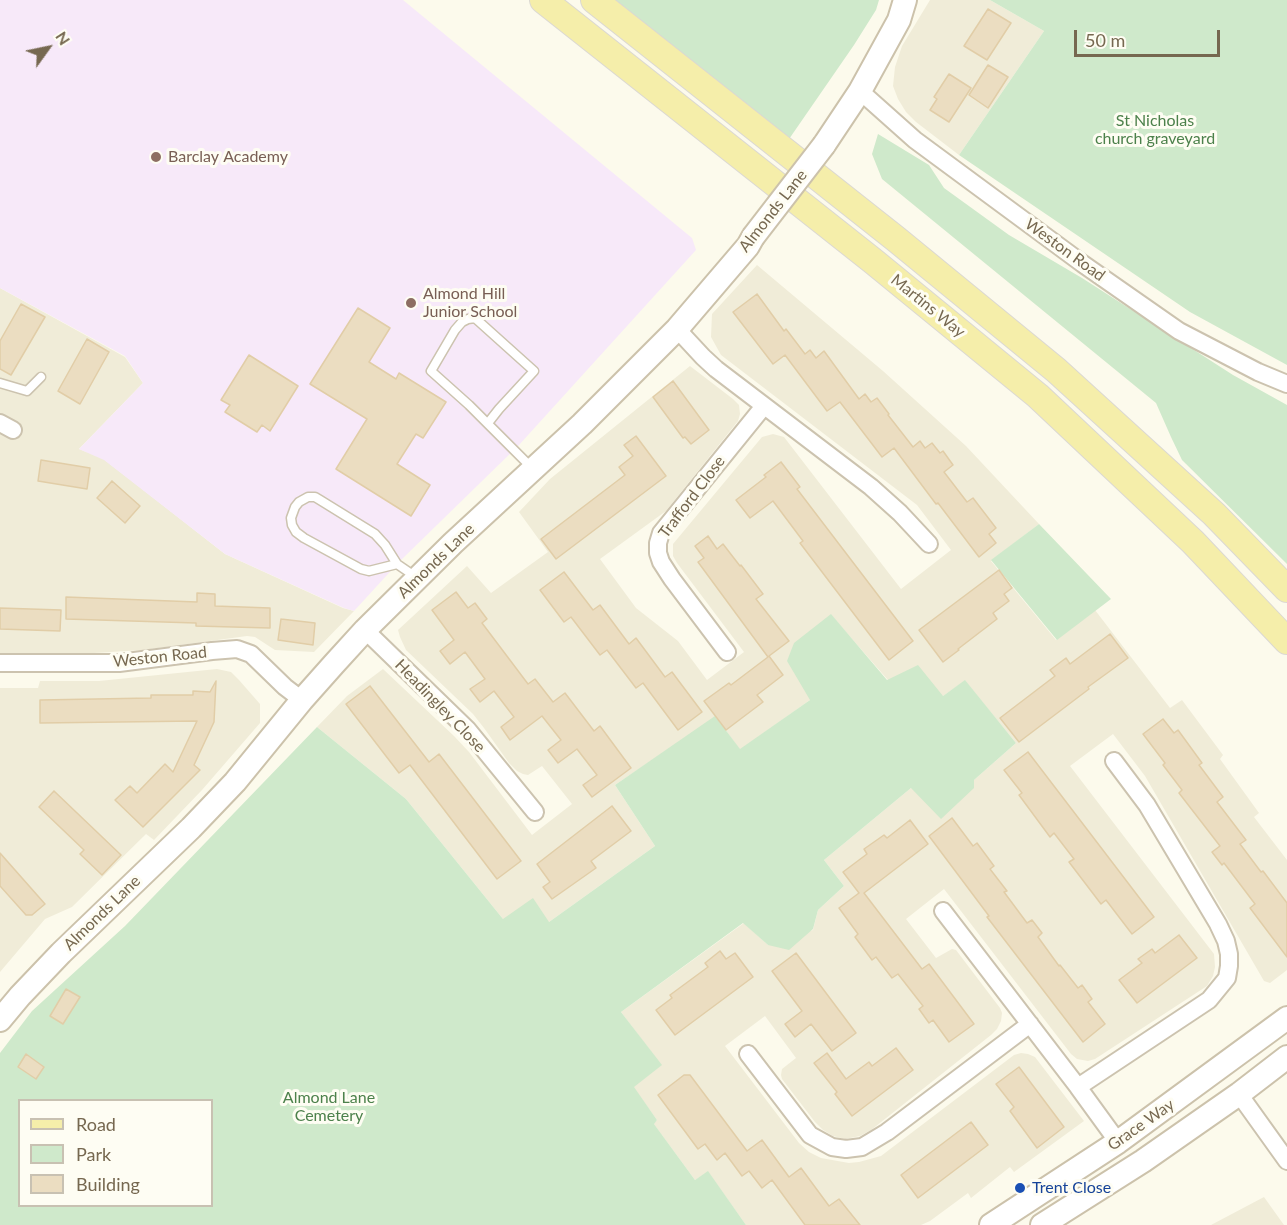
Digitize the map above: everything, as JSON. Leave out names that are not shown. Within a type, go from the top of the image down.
[{"type":"main road","name":"Martins Way","points":[[543,0],[873,261],[1038,396],[1193,542],[1287,641]]},
{"type":"main road","points":[[594,0],[896,239],[1056,370],[1214,514],[1287,589]]},
{"type":"street","name":"Almonds Lane","points":[[0,1020],[61,953],[191,828],[235,782],[302,700],[365,630],[582,424],[676,329],[748,246],[824,145],[860,91],[899,20],[905,0]]},
{"type":"street","name":"Weston Road","points":[[860,91],[915,140],[1083,264],[1179,331],[1258,372],[1287,384]]},
{"type":"street","points":[[676,329],[716,369],[871,487],[929,544]]},
{"type":"street","name":"Trafford Close","points":[[727,652],[661,562],[658,543],[661,533],[764,406]]},
{"type":"street","name":"Headingley Close","points":[[365,630],[468,730],[535,812]]},
{"type":"street","name":"Weston Road","points":[[0,663],[119,663],[237,650],[251,654],[302,700]]},
{"type":"street","points":[[1078,1087],[1209,1000],[1227,978],[1229,966],[1226,941],[1218,924],[1148,805],[1114,761]]},
{"type":"street","points":[[943,911],[1118,1142]]},
{"type":"street","name":"Grace Way","points":[[991,1225],[1118,1142],[1287,1018]]},
{"type":"street","points":[[748,1054],[810,1135],[832,1147],[846,1149],[862,1147],[887,1132],[1030,1024]]},
{"type":"street","name":"Grace Way","points":[[1042,1225],[1143,1161],[1239,1094],[1287,1057]]},
{"type":"street","points":[[1239,1094],[1287,1161]]},
{"type":"lane","points":[[489,423],[534,371],[475,318],[468,319],[455,330],[431,371],[489,423],[533,469]]},
{"type":"lane","points":[[0,383],[27,391],[40,377]]},
{"type":"lane","points":[[397,564],[369,571],[361,569],[304,538],[296,532],[292,525],[291,518],[295,507],[304,498],[315,497],[375,534],[397,564],[418,578]]},
{"type":"shaded area","name":"Almond Hill Junior School","points":[[0,0],[403,0],[692,238],[696,250],[519,445],[399,562],[354,611],[344,608],[225,554],[104,460],[79,449],[143,383],[125,356],[0,288]]},
{"type":"shaded area","points":[[930,0],[990,0],[1044,31],[959,155],[906,112],[893,86],[895,67],[902,46]]},
{"type":"shaded area","points":[[757,265],[883,371],[966,446],[1039,524],[991,561],[1056,640],[1095,610],[1170,708],[1182,700],[1223,755],[1220,759],[1259,813],[1254,817],[1287,860],[1287,970],[1270,983],[1264,981],[1145,776],[1113,734],[1070,766],[1214,954],[1215,967],[1207,986],[1095,1059],[1088,1061],[1077,1059],[944,889],[906,919],[936,958],[952,949],[956,950],[1000,1008],[1001,1021],[991,1035],[871,1130],[860,1136],[845,1139],[833,1136],[815,1122],[782,1079],[782,1069],[796,1058],[765,1016],[725,1046],[799,1143],[809,1152],[821,1158],[849,1163],[881,1156],[1014,1055],[1021,1053],[1035,1057],[1084,1121],[1014,1172],[1010,1167],[971,1198],[968,1193],[921,1225],[746,1225],[708,1172],[695,1180],[653,1123],[657,1120],[633,1087],[661,1065],[621,1012],[744,923],[768,945],[813,930],[818,910],[844,886],[824,860],[911,788],[974,780],[1016,743],[965,681],[943,696],[888,680],[831,615],[810,700],[740,750],[716,717],[615,785],[655,846],[549,922],[503,919],[406,799],[317,727],[347,696],[383,669],[469,752],[532,835],[572,804],[542,766],[528,775],[517,771],[509,763],[473,714],[406,650],[398,630],[467,566],[491,593],[548,552],[519,512],[550,479],[690,366],[739,405],[738,421],[666,511],[600,559],[636,608],[678,641],[707,680],[744,652],[677,563],[673,556],[673,544],[762,437],[773,434],[784,437],[901,589],[951,550],[917,505],[721,355],[711,337],[712,314]]},
{"type":"shaded area","points":[[0,288],[125,357],[143,383],[79,449],[104,459],[225,554],[354,611],[314,652],[275,650],[255,637],[247,636],[143,650],[94,653],[0,653]]},
{"type":"shaded area","points":[[217,669],[231,672],[260,704],[260,723],[202,790],[154,840],[146,834],[72,907],[45,919],[0,972],[0,688],[38,688],[40,681],[99,681]]},
{"type":"shaded area","points":[[1264,1197],[1284,1225],[1211,1225]]},
{"type":"green space","points":[[607,0],[879,0],[876,10],[854,45],[787,142]]},
{"type":"green space","name":"St Nicholas church graveyard","points":[[990,0],[1287,0],[1287,365],[1190,312],[959,155],[1044,31]]},
{"type":"green space","points":[[878,134],[929,165],[944,188],[1009,235],[1082,278],[1233,375],[1287,405],[1287,564],[1182,460],[1156,403],[882,179],[872,154]]},
{"type":"green space","points":[[1039,524],[1111,599],[1057,640],[991,560]]},
{"type":"green space","name":"Almond Lane Cemetery","points":[[831,614],[887,680],[918,665],[943,696],[965,680],[1016,743],[974,780],[974,788],[941,819],[911,788],[824,860],[844,886],[818,910],[813,929],[789,950],[768,945],[743,923],[621,1012],[662,1065],[634,1087],[657,1120],[654,1124],[695,1180],[708,1171],[746,1225],[0,1225],[0,1053],[32,1011],[125,926],[317,727],[406,799],[503,919],[533,898],[549,922],[655,846],[615,785],[715,716],[740,749],[810,700],[787,661],[794,643]]},
{"type":"building","points":[[988,9],[1011,23],[987,60],[964,46]]},
{"type":"building","points":[[988,65],[1008,77],[988,108],[969,95]]},
{"type":"building","points":[[949,74],[971,88],[949,122],[930,110],[937,99],[934,97]]},
{"type":"building","points":[[757,294],[784,331],[786,329],[805,354],[810,350],[816,358],[824,351],[859,399],[865,394],[871,402],[877,398],[913,447],[920,441],[925,448],[932,443],[940,453],[943,451],[953,465],[944,472],[967,502],[973,498],[996,528],[989,534],[996,543],[979,557],[894,448],[882,457],[840,402],[827,411],[785,355],[773,364],[733,312]]},
{"type":"building","points":[[21,304],[45,317],[11,375],[0,369],[0,341]]},
{"type":"building","points":[[358,308],[390,328],[369,362],[396,379],[399,373],[446,402],[423,438],[416,434],[397,464],[430,485],[411,516],[336,469],[367,419],[310,384]]},
{"type":"building","points":[[87,339],[109,352],[80,404],[58,391]]},
{"type":"building","points":[[249,355],[298,386],[270,431],[262,425],[257,432],[225,412],[230,405],[221,400]]},
{"type":"building","points":[[673,381],[709,430],[691,444],[685,437],[683,438],[653,397]]},
{"type":"building","points":[[636,436],[666,476],[556,559],[541,539],[625,475],[619,467],[633,456],[624,445]]},
{"type":"building","points":[[41,460],[90,468],[87,489],[38,481]]},
{"type":"building","points":[[781,462],[800,487],[797,489],[913,641],[889,660],[800,543],[803,541],[773,501],[750,518],[736,500]]},
{"type":"building","points":[[112,481],[140,506],[125,523],[97,498]]},
{"type":"building","points":[[708,536],[717,549],[723,544],[741,565],[763,594],[756,599],[789,641],[769,656],[783,675],[757,695],[763,702],[726,730],[704,701],[729,683],[731,685],[768,657],[698,562],[704,558],[695,546]]},
{"type":"building","points":[[999,570],[1012,588],[1004,594],[1009,601],[993,613],[997,619],[943,662],[919,630]]},
{"type":"building","points":[[564,572],[593,610],[600,605],[629,644],[636,638],[665,677],[672,672],[702,712],[678,730],[643,683],[636,688],[607,650],[600,655],[571,617],[564,622],[540,590]]},
{"type":"building","points":[[456,592],[468,608],[475,603],[487,619],[482,623],[528,684],[535,679],[553,702],[565,693],[594,731],[600,726],[631,768],[592,797],[583,785],[597,775],[577,749],[558,763],[548,750],[561,740],[542,716],[510,740],[501,727],[514,717],[494,691],[480,702],[470,689],[485,679],[465,652],[450,664],[440,651],[454,640],[432,610]]},
{"type":"building","points":[[197,593],[215,594],[215,606],[270,608],[270,628],[66,619],[66,597],[197,602]]},
{"type":"building","points":[[0,608],[61,610],[60,631],[0,629]]},
{"type":"building","points":[[281,619],[315,623],[313,645],[278,640]]},
{"type":"building","points":[[1110,634],[1128,658],[1019,742],[1000,718],[1055,676],[1050,670],[1066,658],[1070,664]]},
{"type":"building","points":[[216,681],[214,722],[194,765],[200,770],[143,827],[115,800],[130,786],[137,793],[165,764],[173,772],[197,721],[40,723],[40,700],[193,695],[193,691],[210,692]]},
{"type":"building","points":[[370,686],[429,762],[439,754],[521,861],[497,879],[410,765],[399,773],[346,704]]},
{"type":"building","points":[[1163,719],[1174,733],[1178,730],[1202,763],[1199,765],[1223,797],[1217,802],[1246,840],[1240,844],[1287,903],[1287,957],[1250,908],[1255,904],[1224,863],[1222,865],[1212,852],[1220,846],[1179,793],[1182,790],[1143,734]]},
{"type":"building","points":[[1028,752],[1154,917],[1132,934],[1106,900],[1101,904],[1069,862],[1074,859],[1054,833],[1050,837],[1019,795],[1022,793],[1004,770]]},
{"type":"building","points":[[54,791],[121,855],[102,875],[80,854],[84,850],[39,807]]},
{"type":"building","points":[[612,806],[631,831],[591,861],[596,868],[552,899],[543,887],[550,882],[537,864]]},
{"type":"building","points":[[952,818],[973,846],[977,843],[994,866],[990,869],[1007,891],[1004,892],[1027,923],[1032,920],[1042,933],[1038,937],[1059,966],[1078,988],[1082,985],[1092,999],[1088,1002],[1105,1024],[1083,1042],[987,917],[989,916],[929,836]]},
{"type":"building","points":[[910,820],[928,844],[864,893],[922,969],[929,964],[974,1024],[949,1042],[933,1020],[929,1023],[919,1009],[923,1006],[898,974],[892,978],[876,957],[872,960],[855,937],[858,934],[839,908],[859,893],[843,872],[867,854],[864,849],[884,835],[887,838]]},
{"type":"building","points":[[0,853],[45,904],[32,915],[26,915],[0,886]]},
{"type":"building","points":[[1179,935],[1197,958],[1137,1003],[1119,980],[1142,963],[1138,959],[1152,949],[1155,953]]},
{"type":"building","points":[[720,951],[726,959],[735,953],[753,977],[675,1035],[656,1010],[672,998],[670,995],[708,967],[705,963]]},
{"type":"building","points":[[796,953],[856,1033],[832,1051],[811,1024],[795,1037],[785,1024],[802,1011],[772,971]]},
{"type":"building","points":[[66,989],[80,997],[63,1024],[50,1016]]},
{"type":"building","points":[[896,1048],[913,1070],[852,1116],[814,1063],[827,1053],[846,1079],[869,1062],[872,1066]]},
{"type":"building","points":[[26,1054],[44,1067],[36,1079],[18,1067]]},
{"type":"building","points":[[1019,1067],[1064,1127],[1037,1148],[1010,1111],[1014,1107],[996,1084]]},
{"type":"building","points":[[684,1075],[690,1075],[747,1151],[762,1140],[789,1177],[801,1168],[829,1206],[839,1199],[860,1225],[805,1225],[772,1180],[762,1188],[749,1171],[742,1176],[725,1153],[717,1160],[705,1144],[698,1149],[658,1095]]},
{"type":"building","points":[[971,1122],[988,1145],[918,1198],[901,1175]]},
{"type":"place","name":"Barclay Academy","points":[[156,157]]},
{"type":"place","name":"Almond Hill Junior School","points":[[411,303]]},
{"type":"place","name":"Trent Close","points":[[1020,1188]]}]
